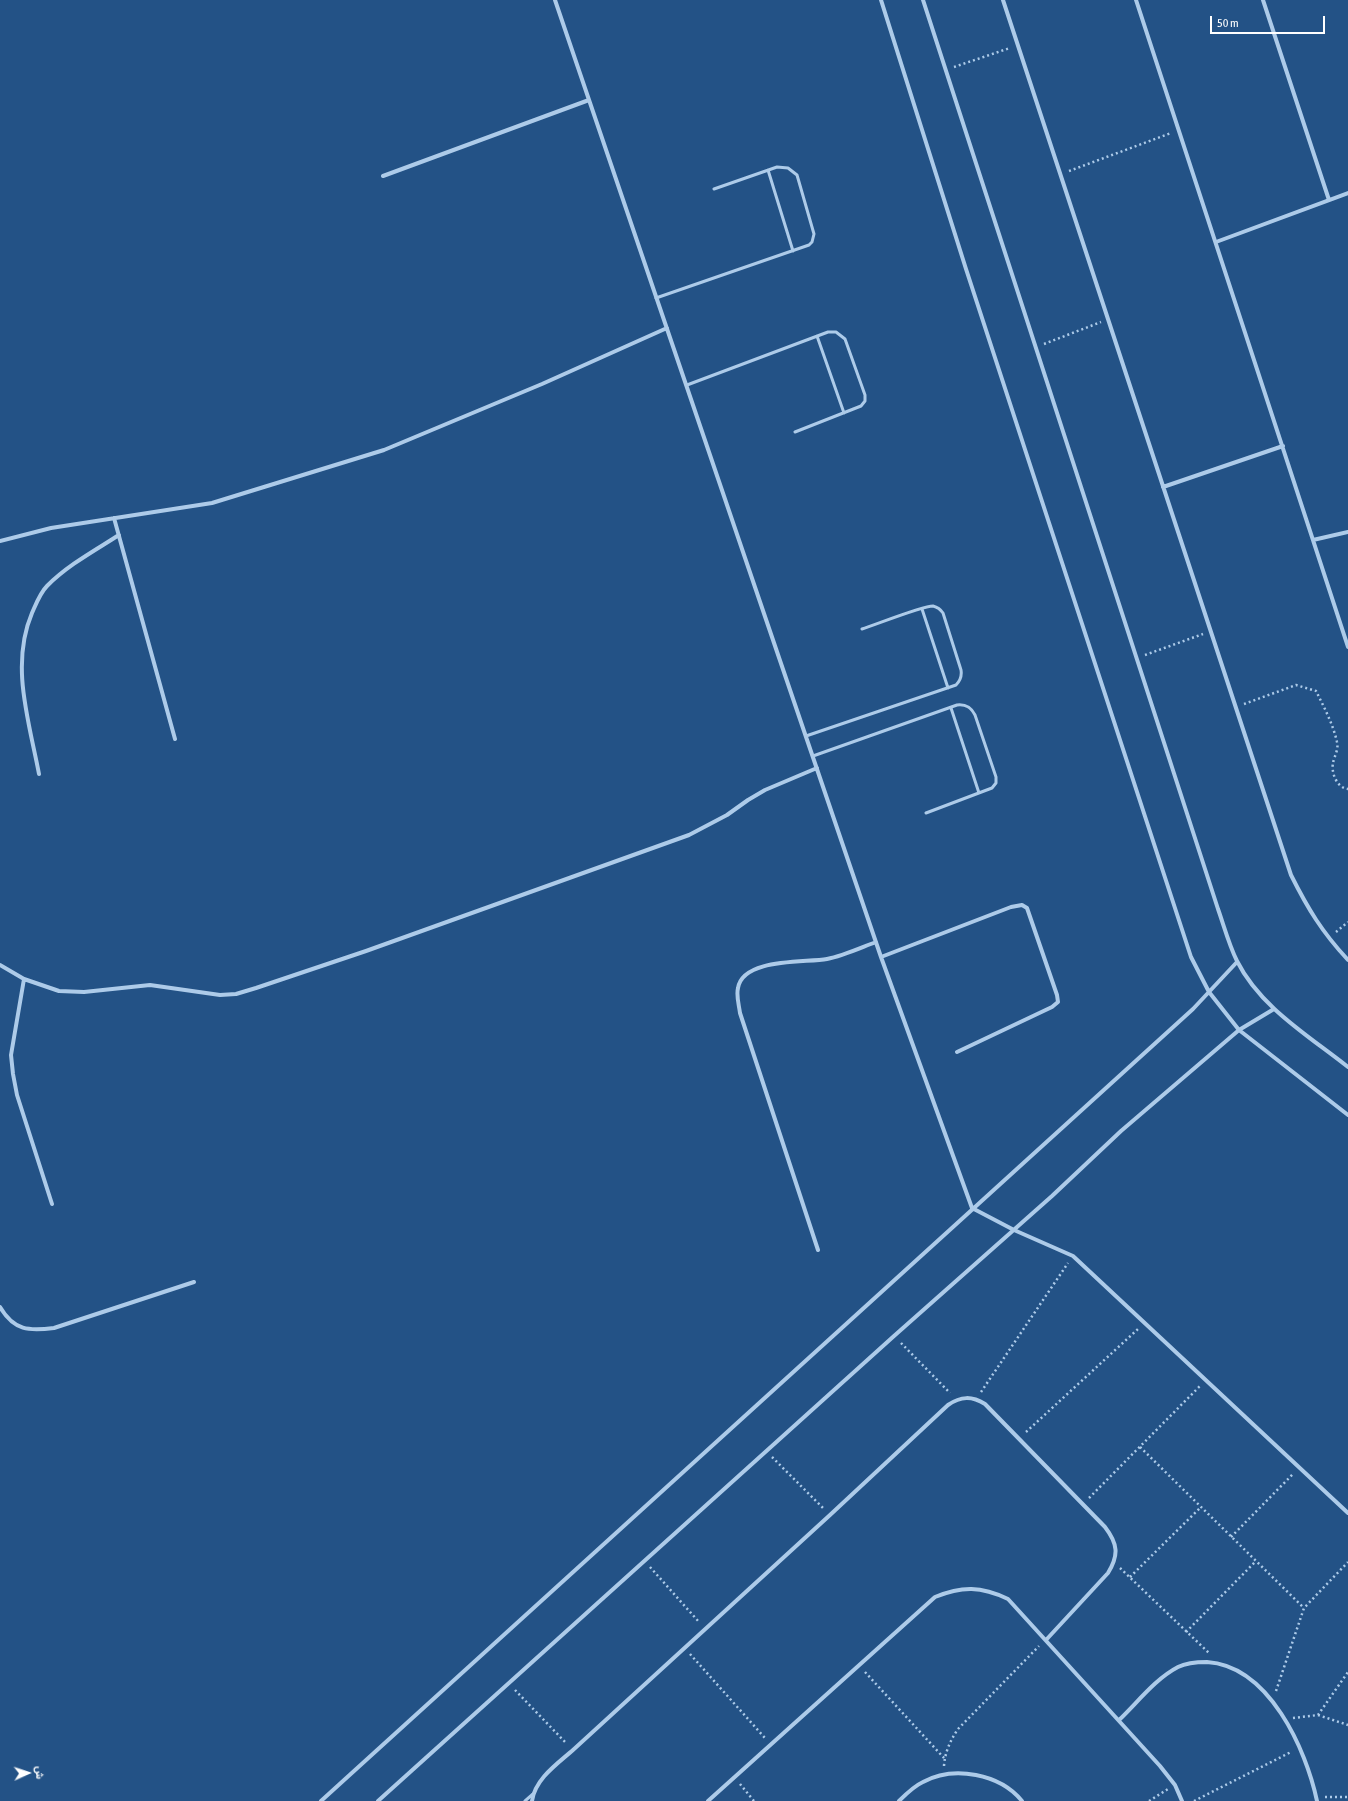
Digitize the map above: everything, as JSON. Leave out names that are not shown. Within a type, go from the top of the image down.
[{"type":"street","points":[[555,0],[881,957],[972,1208],[1014,1230],[1073,1256],[1348,1513]]},
{"type":"street","points":[[881,0],[969,276],[1191,957],[1209,992],[1239,1030],[1348,1115]]},
{"type":"street","points":[[923,0],[1218,909],[1237,962],[1254,987],[1274,1009],[1348,1067]]},
{"type":"street","points":[[1003,0],[1291,875],[1307,908],[1328,938],[1348,960]]},
{"type":"street","points":[[1136,0],[1348,647]]},
{"type":"street","points":[[1263,0],[1329,200]]},
{"type":"street","points":[[382,176],[589,100]]},
{"type":"street","points":[[1216,242],[1348,192]]},
{"type":"street","points":[[0,541],[51,528],[212,503],[384,450],[542,384],[667,328]]},
{"type":"street","points":[[1163,487],[1283,446]]},
{"type":"street","points":[[114,518],[175,738]]},
{"type":"street","points":[[1313,540],[1348,532]]},
{"type":"street","points":[[39,774],[21,673],[23,643],[28,622],[37,601],[46,588],[66,569],[118,535]]},
{"type":"street","points":[[0,965],[24,979],[59,991],[84,992],[150,985],[220,995],[250,990],[366,951],[689,835],[727,815],[765,790],[817,768]]},
{"type":"street","points":[[881,957],[1010,907],[1022,905],[1027,908],[1057,995],[1058,1002],[1052,1007],[957,1052]]},
{"type":"street","points":[[818,1250],[740,1013],[738,988],[741,979],[746,974],[756,970],[790,961],[828,959],[876,942]]},
{"type":"street","points":[[321,1801],[1184,1017],[1237,962]]},
{"type":"street","points":[[24,979],[12,1048],[13,1074],[17,1095],[52,1204]]},
{"type":"street","points":[[378,1801],[894,1336],[1014,1230],[1121,1131],[1239,1030],[1274,1009]]},
{"type":"street","points":[[0,1307],[6,1318],[19,1327],[35,1330],[48,1328],[194,1282]]},
{"type":"street","points":[[532,1801],[533,1794],[539,1782],[572,1750],[830,1515],[948,1404],[956,1399],[976,1399],[985,1404],[1105,1527],[1113,1538],[1116,1550],[1114,1562],[1108,1573],[1046,1640]]},
{"type":"street","points":[[708,1801],[935,1597],[948,1591],[979,1589],[994,1592],[1008,1599],[1160,1766],[1175,1785],[1182,1801]]},
{"type":"street","points":[[1119,1720],[1162,1678],[1178,1666],[1198,1662],[1219,1663],[1238,1670],[1255,1682],[1272,1701],[1284,1719],[1300,1747],[1312,1777],[1317,1799]]},
{"type":"street","points":[[899,1801],[924,1781],[944,1775],[964,1773],[984,1777],[1004,1785],[1022,1801]]},
{"type":"lane","points":[[656,298],[809,245],[812,242],[814,234],[797,175],[788,168],[783,167],[768,170],[714,189]]},
{"type":"lane","points":[[768,170],[793,250]]},
{"type":"lane","points":[[687,386],[817,336],[832,331],[841,334],[845,339],[865,395],[864,404],[795,432]]},
{"type":"lane","points":[[817,336],[844,413]]},
{"type":"lane","points":[[806,736],[948,688],[956,685],[961,678],[962,674],[943,613],[934,606],[862,629]]},
{"type":"lane","points":[[922,609],[948,688]]},
{"type":"lane","points":[[813,756],[957,705],[966,705],[973,711],[996,777],[994,786],[926,813]]},
{"type":"lane","points":[[951,708],[979,793]]},
{"type":"lane","points":[[525,1801],[533,1794]]},
{"type":"path","points":[[945,69],[1018,45]]},
{"type":"path","points":[[1060,174],[1179,130]]},
{"type":"path","points":[[1036,347],[1108,319]]},
{"type":"path","points":[[1137,658],[1211,631]]},
{"type":"path","points":[[1236,707],[1296,685],[1316,691],[1329,718],[1338,744],[1332,765],[1336,783],[1344,789],[1348,789]]},
{"type":"path","points":[[1328,938],[1348,922]]},
{"type":"path","points":[[976,1399],[1073,1256]]},
{"type":"path","points":[[1019,1438],[1144,1323]]},
{"type":"path","points":[[894,1336],[956,1399]]},
{"type":"path","points":[[1082,1504],[1206,1380]]},
{"type":"path","points":[[1140,1447],[1304,1608]]},
{"type":"path","points":[[767,1452],[830,1515]]},
{"type":"path","points":[[1231,1537],[1299,1468]]},
{"type":"path","points":[[1130,1577],[1201,1507]]},
{"type":"path","points":[[644,1561],[705,1628]]},
{"type":"path","points":[[1186,1632],[1256,1561]]},
{"type":"path","points":[[1114,1562],[1219,1663]]},
{"type":"path","points":[[1272,1701],[1304,1608],[1348,1562]]},
{"type":"path","points":[[944,1775],[944,1758],[949,1743],[958,1729],[1046,1640]]},
{"type":"path","points":[[685,1647],[771,1745]]},
{"type":"path","points":[[859,1666],[944,1758]]},
{"type":"path","points":[[1318,1715],[1348,1672]]},
{"type":"path","points":[[509,1684],[572,1750]]},
{"type":"path","points":[[1284,1719],[1318,1715],[1348,1724]]},
{"type":"path","points":[[1194,1801],[1300,1747]]},
{"type":"path","points":[[735,1777],[754,1801]]},
{"type":"path","points":[[1149,1801],[1175,1785]]},
{"type":"path","points":[[1317,1799],[1348,1797]]}]
